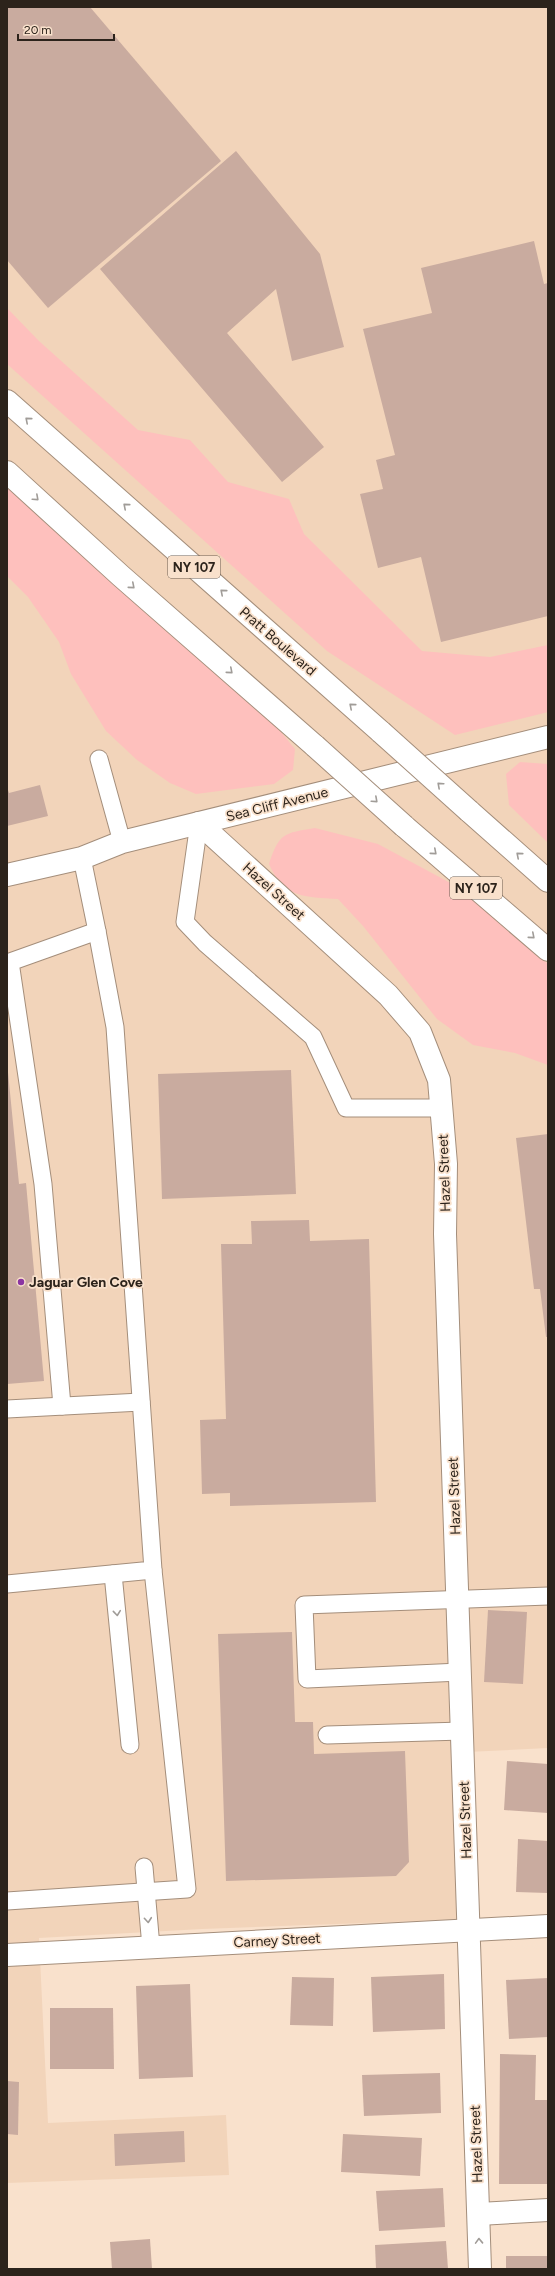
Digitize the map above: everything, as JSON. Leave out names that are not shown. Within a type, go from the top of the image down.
[{"type":"street","name":"Pratt Boulevard","points":[[7,401],[548,880]]},
{"type":"street","name":"NY 107","points":[[7,472],[121,576],[404,826],[548,950]]},
{"type":"street","name":"Sea Cliff Avenue","points":[[7,875],[82,858],[122,842],[548,738]]},
{"type":"street","name":"Hazel Street","points":[[199,823],[388,995],[420,1032],[439,1080],[446,1164],[445,1234],[480,2269]]},
{"type":"street","name":"Carney Street","points":[[7,1955],[548,1926]]},
{"type":"street","points":[[478,2214],[548,2210]]},
{"type":"lane","points":[[99,759],[122,842]]},
{"type":"lane","points":[[199,823],[185,922],[205,943],[313,1037],[346,1108],[441,1108]]},
{"type":"lane","points":[[7,1901],[187,1889],[153,1570],[115,1027],[82,858]]},
{"type":"lane","points":[[62,1406],[43,1184],[9,963],[97,930]]},
{"type":"lane","points":[[7,1409],[141,1402]]},
{"type":"lane","points":[[7,1584],[153,1570]]},
{"type":"lane","points":[[113,1574],[130,1745]]},
{"type":"lane","points":[[460,1672],[307,1679],[304,1605],[548,1596]]},
{"type":"lane","points":[[327,1735],[462,1731]]},
{"type":"lane","points":[[144,1867],[151,1947]]},
{"type":"shaded area","points":[[7,7],[548,7],[548,1748],[467,1752],[474,1919],[202,1929],[39,1938],[48,2123],[226,2115],[229,2175],[7,2183]]},
{"type":"shaded area","points":[[7,308],[39,341],[138,430],[190,440],[228,482],[289,499],[304,534],[422,651],[490,657],[548,645],[548,712],[455,735],[327,651],[7,364]]},
{"type":"shaded area","points":[[7,477],[276,726],[295,749],[293,770],[274,784],[196,794],[170,783],[137,760],[106,731],[71,674],[59,642],[28,597],[7,576]]},
{"type":"shaded area","points":[[520,762],[548,764],[548,843],[509,805],[506,774]]},
{"type":"shaded area","points":[[315,828],[378,844],[456,886],[548,964],[548,1065],[515,1053],[473,1045],[437,1019],[363,926],[338,899],[296,894],[281,884],[269,864],[276,846],[284,836],[289,833]]},
{"type":"building","points":[[7,7],[90,7],[221,161],[48,308],[7,260]]},
{"type":"building","points":[[236,151],[320,254],[344,347],[292,361],[276,289],[227,333],[324,447],[282,482],[100,269]]},
{"type":"building","points":[[534,241],[544,284],[548,283],[548,616],[441,642],[421,557],[378,568],[360,494],[383,489],[376,460],[395,455],[363,329],[432,313],[421,268]]},
{"type":"building","points":[[40,785],[48,816],[7,826],[7,787],[9,793]]},
{"type":"building","name":"Jaguar Glen Cove","points":[[7,1062],[19,1184],[26,1183],[44,1381],[7,1384]]},
{"type":"building","points":[[291,1070],[296,1194],[162,1199],[158,1074]]},
{"type":"building","points":[[548,1134],[548,1337],[546,1337],[540,1289],[534,1289],[516,1138]]},
{"type":"building","points":[[309,1220],[310,1241],[369,1239],[376,1502],[230,1506],[230,1493],[202,1494],[200,1420],[226,1419],[221,1244],[252,1244],[251,1221]]},
{"type":"building","points":[[488,1610],[527,1612],[523,1684],[484,1682]]},
{"type":"building","points":[[292,1632],[295,1722],[313,1722],[314,1754],[405,1751],[409,1862],[396,1876],[226,1881],[218,1634]]},
{"type":"building","points":[[507,1761],[548,1764],[548,1813],[504,1810]]},
{"type":"building","points":[[518,1839],[548,1841],[548,1893],[516,1892]]},
{"type":"building","points":[[444,1974],[445,2029],[373,2032],[371,1977]]},
{"type":"building","points":[[292,1977],[334,1978],[333,2026],[290,2025]]},
{"type":"building","points":[[548,1978],[548,2037],[509,2039],[506,1980]]},
{"type":"building","points":[[190,1984],[193,2077],[139,2079],[136,1986]]},
{"type":"building","points":[[50,2008],[113,2008],[114,2069],[50,2069]]},
{"type":"building","points":[[500,2054],[536,2055],[535,2100],[548,2100],[548,2184],[499,2184]]},
{"type":"building","points":[[440,2073],[441,2113],[364,2116],[362,2075]]},
{"type":"building","points":[[7,2081],[19,2082],[18,2135],[7,2134]]},
{"type":"building","points":[[184,2131],[185,2162],[115,2166],[114,2134]]},
{"type":"building","points":[[343,2134],[422,2138],[420,2176],[341,2172]]},
{"type":"building","points":[[443,2188],[445,2227],[379,2231],[376,2191]]},
{"type":"building","points":[[150,2239],[152,2269],[112,2269],[110,2242]]},
{"type":"building","points":[[446,2241],[448,2269],[376,2269],[375,2245]]},
{"type":"building","points":[[506,2256],[548,2256],[548,2269],[506,2269]]},
{"type":"place","name":"Jaguar Glen Cove","points":[[21,1282]]}]
